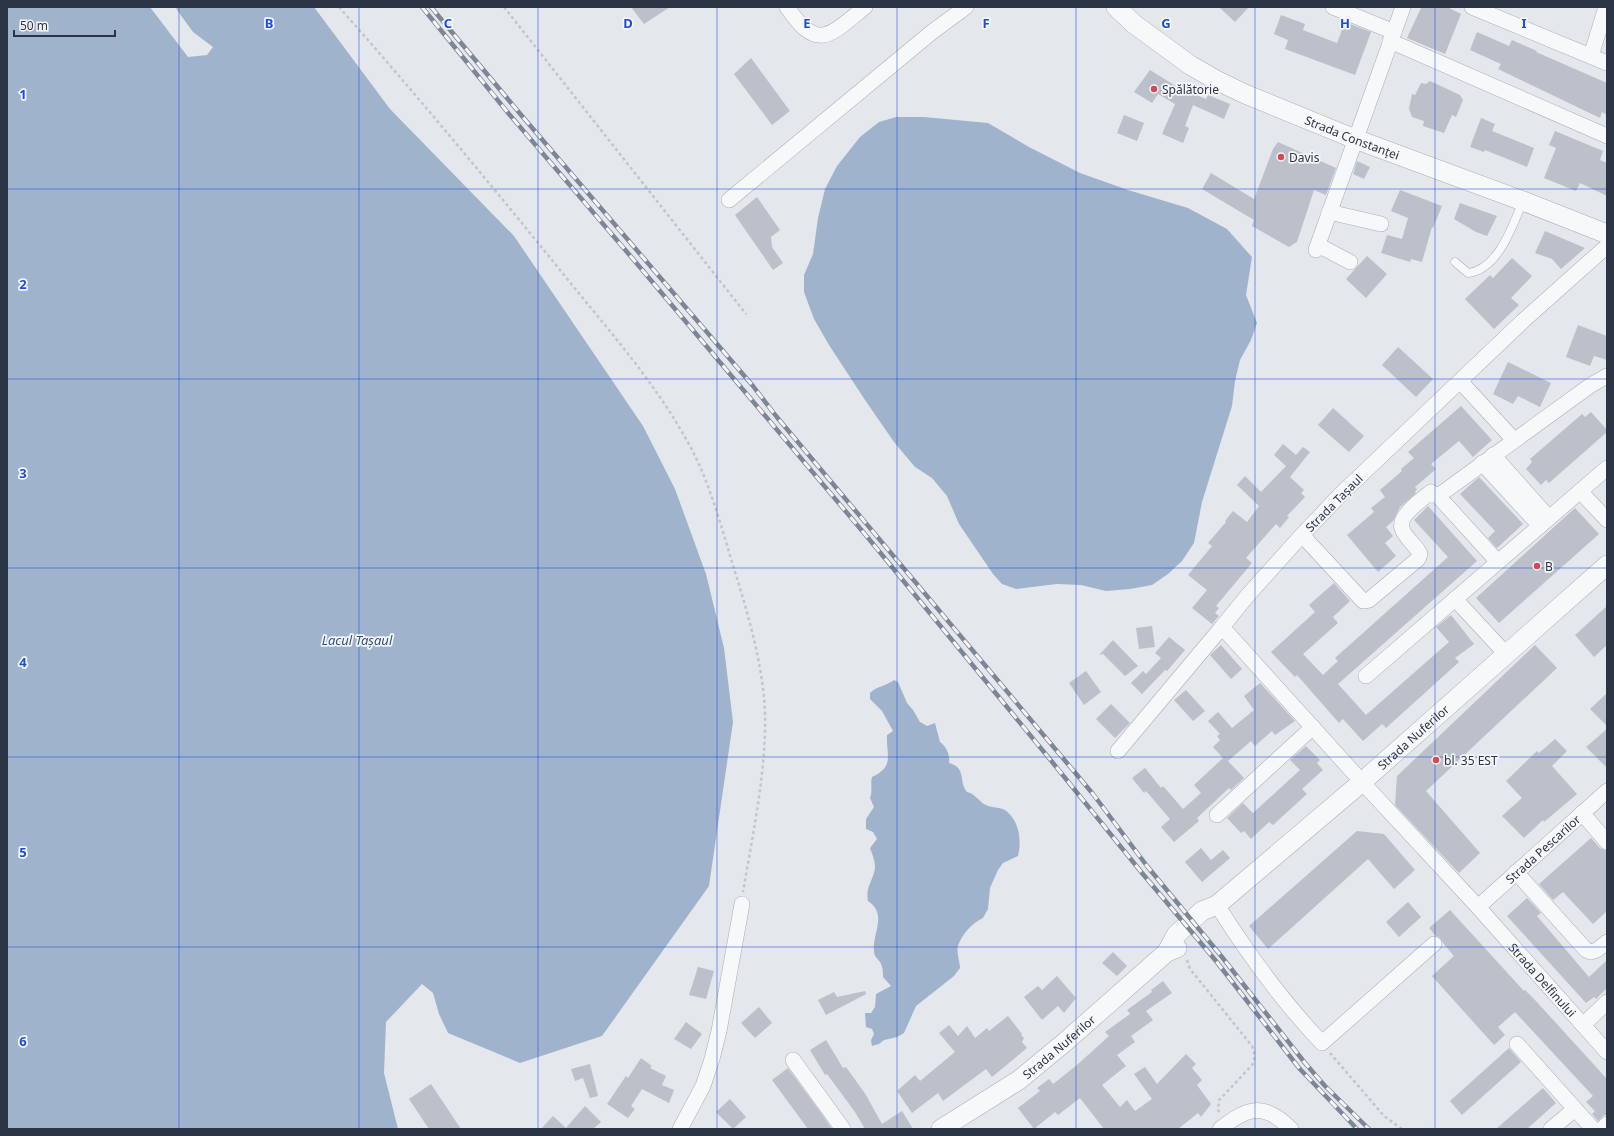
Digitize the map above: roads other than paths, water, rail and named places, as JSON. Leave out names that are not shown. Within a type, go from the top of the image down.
[{"type":"street","points":[[787,7],[799,24],[808,32],[820,36],[830,33],[865,7]]},
{"type":"street","points":[[729,200],[932,32],[966,7]]},
{"type":"street","name":"Strada Constanței","points":[[1116,7],[1134,24],[1162,46],[1216,80],[1279,109],[1355,139],[1523,201],[1607,234]]},
{"type":"street","points":[[1333,7],[1607,136]]},
{"type":"street","points":[[1350,262],[1317,247],[1403,7]]},
{"type":"street","points":[[1472,7],[1607,63]]},
{"type":"street","points":[[1591,56],[1606,7]]},
{"type":"street","points":[[1329,212],[1381,224]]},
{"type":"street","name":"Strada Tașaul","points":[[1118,751],[1248,596],[1302,535],[1342,494],[1524,320],[1607,246]]},
{"type":"street","points":[[1438,496],[1591,385],[1607,376]]},
{"type":"street","points":[[1460,381],[1514,440]]},
{"type":"street","points":[[1488,459],[1545,522]]},
{"type":"street","points":[[1366,676],[1607,468]]},
{"type":"street","points":[[1580,491],[1607,520]]},
{"type":"street","points":[[1302,535],[1363,601],[1369,600],[1418,559],[1420,554],[1402,529],[1402,523],[1404,516],[1430,492],[1438,496],[1498,562]]},
{"type":"street","name":"Strada Nuferilor","points":[[941,1129],[1019,1080],[1065,1042],[1174,949],[1176,935],[1202,911],[1217,905],[1362,782],[1607,565]]},
{"type":"street","points":[[1455,599],[1506,654]]},
{"type":"street","points":[[1222,627],[1362,782]]},
{"type":"street","points":[[1218,815],[1313,727]]},
{"type":"street","name":"Strada Delfinului","points":[[1362,782],[1478,908],[1607,1052]]},
{"type":"street","name":"Strada Pescarilor","points":[[1478,908],[1607,791]]},
{"type":"street","points":[[1582,813],[1607,842]]},
{"type":"street","points":[[1516,872],[1586,950],[1591,952],[1598,950],[1607,942]]},
{"type":"street","points":[[680,1129],[703,1086],[712,1059],[719,1031],[742,904]]},
{"type":"street","points":[[1217,905],[1239,940],[1277,992],[1294,1014],[1322,1043],[1434,944]]},
{"type":"street","points":[[1582,1025],[1607,1002]]},
{"type":"street","points":[[1517,1044],[1593,1129]]},
{"type":"street","points":[[793,1060],[843,1129]]},
{"type":"street","points":[[1551,1129],[1575,1109]]},
{"type":"street","points":[[1224,1126],[1237,1116],[1256,1110],[1275,1116],[1291,1129]]},
{"type":"street","points":[[1602,1129],[1607,1124]]},
{"type":"lane","points":[[1455,262],[1468,274],[1475,273],[1499,253],[1507,240],[1523,201]]},
{"type":"water","name":"Lacul Tașaul","points":[[7,7],[150,7],[188,57],[207,55],[213,47],[193,32],[176,7],[314,7],[390,109],[514,236],[643,426],[675,489],[706,574],[724,648],[733,722],[709,886],[602,1036],[520,1063],[448,1033],[439,1014],[433,993],[422,984],[386,1022],[384,1073],[398,1129],[7,1129]]},
{"type":"water","points":[[896,117],[924,117],[988,123],[1029,147],[1080,173],[1128,190],[1188,208],[1227,229],[1252,257],[1246,295],[1257,323],[1251,340],[1240,360],[1235,381],[1232,406],[1202,502],[1194,543],[1182,561],[1168,574],[1152,585],[1106,591],[1081,585],[1057,584],[1016,589],[1002,584],[993,574],[959,524],[947,496],[932,478],[915,467],[894,442],[829,345],[814,319],[804,292],[804,275],[813,254],[818,218],[825,189],[837,166],[860,137],[879,122]]},
{"type":"water","points":[[894,680],[898,682],[907,703],[920,722],[927,726],[935,723],[940,742],[948,751],[949,763],[955,765],[960,771],[964,788],[967,792],[986,805],[1003,809],[1010,814],[1014,819],[1020,843],[1018,856],[1003,863],[998,870],[990,888],[988,909],[983,918],[968,929],[962,937],[957,951],[960,968],[954,976],[916,1006],[904,1033],[872,1046],[871,1040],[874,1034],[872,1029],[866,1027],[865,1013],[871,1013],[875,1007],[876,994],[891,986],[883,977],[882,966],[874,953],[878,918],[874,906],[868,901],[867,896],[875,867],[870,848],[877,839],[873,832],[866,829],[866,819],[874,807],[870,798],[872,777],[884,769],[887,764],[887,735],[893,731],[882,711],[870,699],[870,693]]},
{"type":"railway","points":[[422,7],[509,114],[869,539],[1142,873],[1216,961],[1299,1068],[1357,1129]]},
{"type":"railway","points":[[431,7],[522,116],[753,386],[776,416],[1093,794],[1147,866],[1222,957],[1305,1063],[1325,1086],[1369,1129]]},
{"type":"place","name":"Spălătorie","points":[[1154,89]]},
{"type":"place","name":"Davis","points":[[1281,157]]},
{"type":"place","name":"B","points":[[1537,566]]},
{"type":"place","name":"bl. 35 EST","points":[[1436,760]]}]
